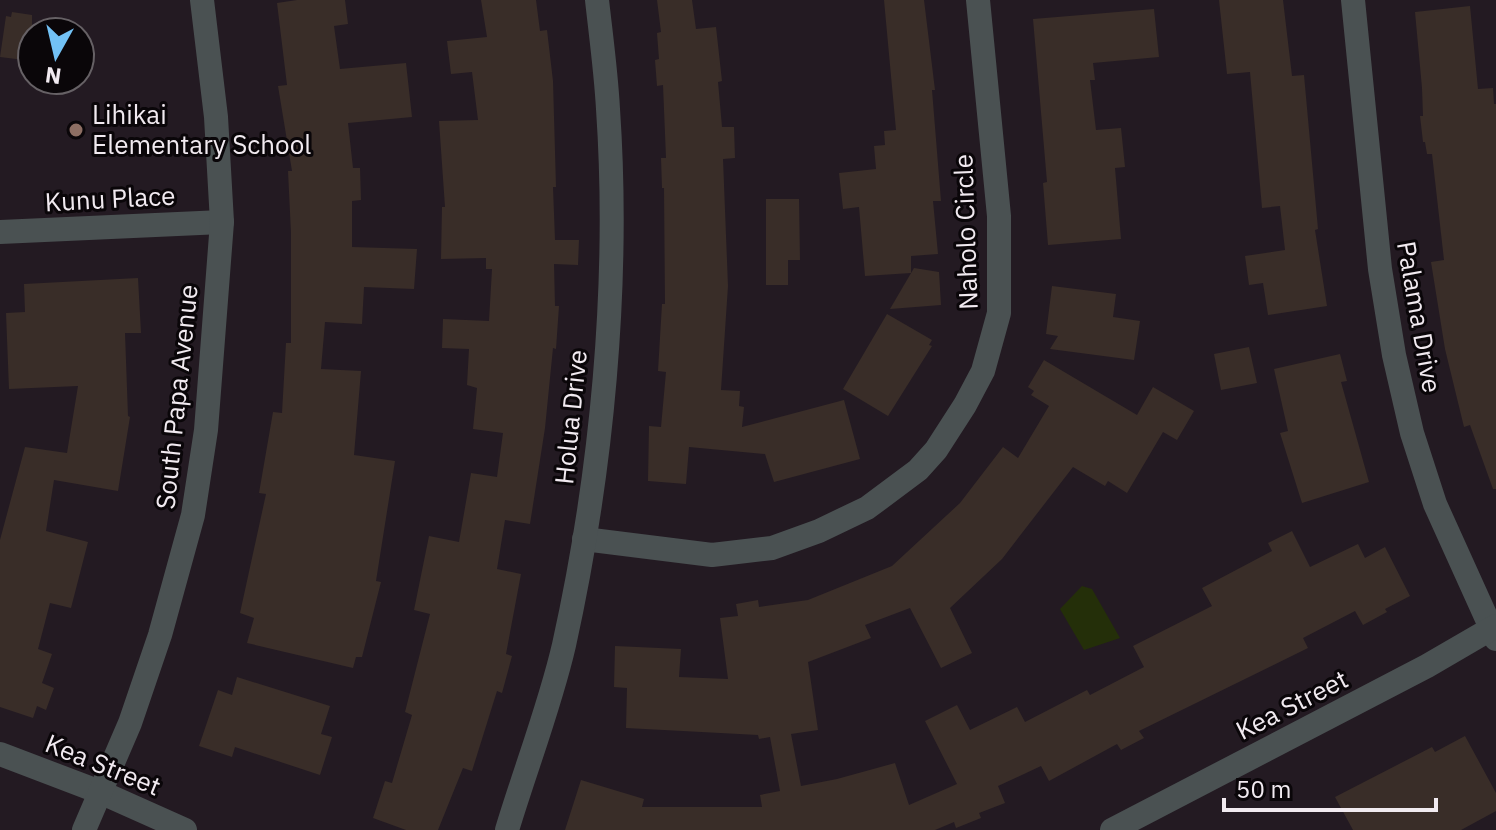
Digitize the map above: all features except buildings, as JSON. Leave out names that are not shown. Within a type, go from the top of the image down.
[{"type":"street","name":"South Papa Avenue","points":[[84,830],[140,694],[193,515],[206,430],[222,222],[216,117],[202,0]]},
{"type":"street","name":"Holua Drive","points":[[507,830],[563,647],[584,539],[606,366],[611,263],[608,110],[597,0]]},
{"type":"street","name":"Naholo Circle","points":[[584,539],[712,555],[772,548],[819,531],[867,508],[918,470],[936,450],[983,371],[999,313],[999,216],[978,0]]},
{"type":"street","name":"Palama Drive","points":[[1353,0],[1380,269],[1403,394],[1435,504],[1495,631]]},
{"type":"street","name":"Kunu Place","points":[[0,232],[222,222]]},
{"type":"street","name":"Kea Street","points":[[1112,830],[1495,631]]},
{"type":"street","name":"Kea Street","points":[[0,754],[100,792],[185,830]]},
{"type":"green space","points":[[1082,586],[1092,589],[1120,638],[1084,650],[1060,609]]},
{"type":"place","name":"Lihikai Elementary School","points":[[76,130]]}]
